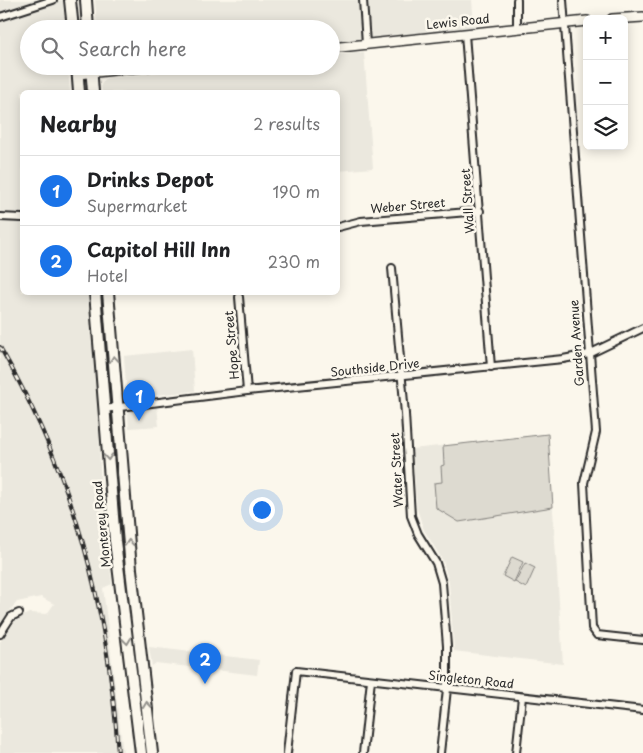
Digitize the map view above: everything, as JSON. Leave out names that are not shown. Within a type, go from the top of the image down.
[{"type":"main road","points":[[70,0],[72,20]]},
{"type":"main road","points":[[86,0],[87,20]]},
{"type":"main road","points":[[77,75],[79,90]]},
{"type":"main road","points":[[92,75],[93,90]]},
{"type":"main road","name":"Monterey Road","points":[[95,295],[122,593],[140,753]]},
{"type":"main road","name":"Monterey Road","points":[[108,295],[134,591],[152,753]]},
{"type":"main road","points":[[122,593],[134,591]]},
{"type":"street","points":[[0,17],[52,0]]},
{"type":"street","points":[[363,0],[366,44]]},
{"type":"street","points":[[517,0],[517,28]]},
{"type":"street","name":"Garden Avenue","points":[[564,0],[596,432],[592,456],[584,483],[592,628],[597,635],[643,640]]},
{"type":"street","points":[[628,18],[643,17]]},
{"type":"street","name":"Lewis Road","points":[[340,47],[583,21]]},
{"type":"street","name":"Wall Street","points":[[465,34],[491,367]]},
{"type":"street","name":"Weber Street","points":[[340,226],[361,221],[480,211]]},
{"type":"street","points":[[0,217],[20,218]]},
{"type":"street","name":"Water Street","points":[[392,268],[400,377],[405,414],[411,516],[418,534],[436,563],[442,583],[447,646],[447,689],[440,753]]},
{"type":"street","name":"Hope Street","points":[[239,297],[247,391]]},
{"type":"street","name":"Southside Drive","points":[[104,408],[247,391],[563,359],[589,354],[643,328]]},
{"type":"street","points":[[0,634],[11,617],[19,613]]},
{"type":"street","name":"Singleton Road","points":[[287,753],[296,672],[643,710]]},
{"type":"street","points":[[363,753],[370,680]]},
{"type":"street","points":[[516,753],[522,697]]},
{"type":"shaded area","points":[[0,0],[63,0],[64,20],[20,20],[20,75],[69,75],[70,90],[20,90],[20,295],[90,295],[99,372],[100,476],[112,584],[103,588],[123,753],[0,753],[0,642],[17,619],[29,613],[47,614],[54,604],[41,597],[17,602],[0,623]]},
{"type":"shaded area","points":[[95,0],[472,0],[474,27],[340,41],[340,20],[96,20]]},
{"type":"shaded area","points":[[364,52],[373,168],[340,171],[340,90],[102,90],[101,85],[106,78],[134,75],[340,75],[340,54]]},
{"type":"shaded area","points":[[192,349],[195,391],[156,395],[159,426],[129,428],[124,356]]},
{"type":"shaded area","points":[[548,434],[563,664],[454,651],[449,583],[443,561],[424,530],[417,509],[412,449]]},
{"type":"shaded area","points":[[548,434],[553,507],[459,522],[436,508],[434,483],[442,482],[441,466],[444,465],[443,446]]},
{"type":"shaded area","points":[[512,557],[523,562],[514,582],[503,576]]},
{"type":"shaded area","points":[[525,563],[535,568],[526,588],[515,582]]},
{"type":"shaded area","points":[[149,647],[259,660],[257,675],[156,663],[152,666]]},
{"type":"railway","points":[[0,347],[26,395],[48,444],[67,493],[83,543],[106,645],[118,753]]},
{"type":"place","name":"Drinks Depot","points":[[139,421]]},
{"type":"place","name":"Capitol Hill Inn","points":[[205,684]]}]
